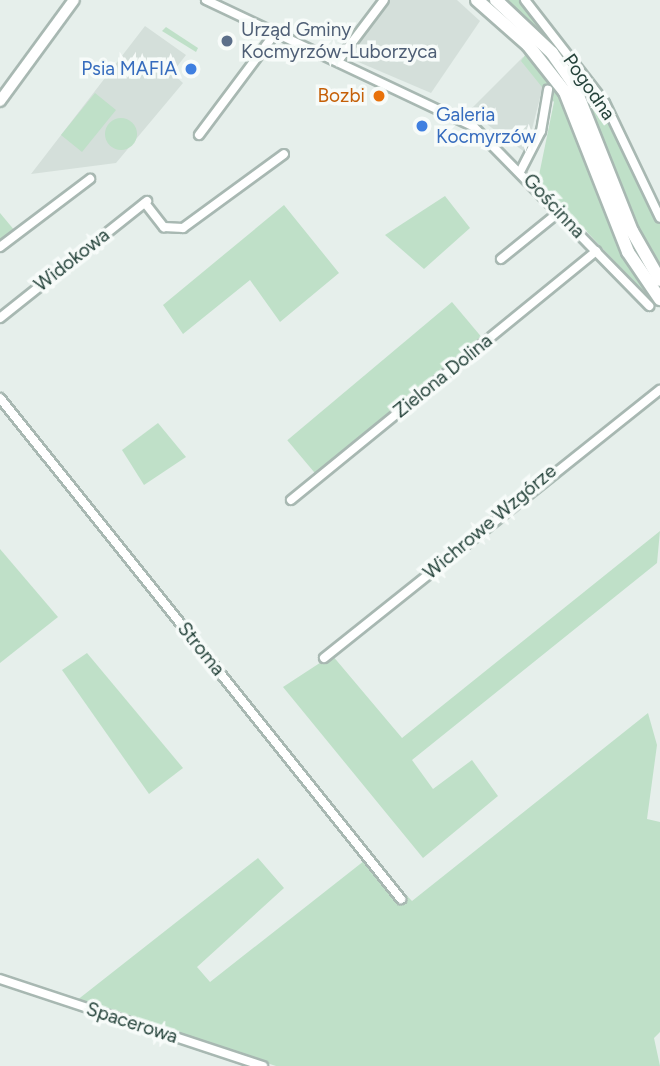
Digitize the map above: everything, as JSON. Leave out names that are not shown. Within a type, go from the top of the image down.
[{"type":"main road","points":[[477,0],[528,45],[565,92],[628,253],[654,303]]},
{"type":"main road","points":[[496,0],[552,52],[573,83],[632,231],[660,280]]},
{"type":"street","points":[[0,101],[74,0]]},
{"type":"street","name":"Gościnna","points":[[206,0],[462,119],[521,170],[596,251],[654,303]]},
{"type":"street","points":[[338,61],[384,0]]},
{"type":"street","name":"Pogodna","points":[[525,0],[605,103],[660,218]]},
{"type":"street","points":[[199,135],[276,32]]},
{"type":"street","points":[[521,170],[541,131],[548,90]]},
{"type":"street","name":"Widokowa","points":[[0,318],[146,202],[164,227],[183,228],[284,154]]},
{"type":"street","points":[[0,247],[90,179]]},
{"type":"street","points":[[501,259],[559,212]]},
{"type":"street","name":"Zielona Dolina","points":[[291,500],[596,251]]},
{"type":"street","name":"Wichrowe Wzgórze","points":[[324,658],[660,390]]},
{"type":"street","name":"Stroma","points":[[0,398],[401,899]]},
{"type":"street","name":"Spacerowa","points":[[0,979],[263,1066]]},
{"type":"shaded area","points":[[390,0],[457,0],[480,21],[431,93],[349,58]]},
{"type":"shaded area","points":[[145,26],[186,55],[172,73],[183,83],[116,163],[31,174]]},
{"type":"shaded area","points":[[523,57],[544,82],[526,153],[469,111]]},
{"type":"green space","points":[[506,0],[522,0],[604,105],[660,221],[660,271],[641,239],[582,86],[552,42]]},
{"type":"green space","points":[[166,27],[198,48],[196,52],[162,31]]},
{"type":"green space","points":[[527,52],[562,100],[620,251],[654,303],[538,180],[554,102],[521,61]]},
{"type":"green space","points":[[95,93],[116,110],[82,152],[61,135]]},
{"type":"green space","points":[[121,118],[132,123],[137,134],[132,145],[121,150],[110,145],[105,134],[110,123]]},
{"type":"green space","points":[[445,196],[470,228],[424,269],[385,235]]},
{"type":"green space","points":[[284,205],[339,273],[280,322],[250,280],[183,334],[163,305]]},
{"type":"green space","points":[[0,213],[15,231],[0,243]]},
{"type":"green space","points":[[452,302],[485,342],[321,480],[287,440]]},
{"type":"green space","points":[[158,423],[186,457],[144,485],[122,450]]},
{"type":"green space","points":[[660,531],[657,563],[412,760],[433,789],[472,760],[498,796],[423,858],[283,687],[332,655],[402,738]]},
{"type":"green space","points":[[0,549],[58,617],[0,663]]},
{"type":"green space","points":[[87,653],[183,768],[149,794],[62,670]]},
{"type":"green space","points":[[648,713],[657,745],[647,819],[660,822],[660,1032],[654,1038],[660,1066],[276,1066],[76,1001],[258,858],[284,888],[197,967],[210,982],[369,857],[412,901]]},
{"type":"place","name":"Urząd Gminy Kocmyrzów-Luborzyca","points":[[227,41]]},
{"type":"place","name":"Psia MAFIA","points":[[191,69]]},
{"type":"place","name":"Bozbi","points":[[379,96]]},
{"type":"place","name":"Galeria Kocmyrzów","points":[[422,126]]}]
